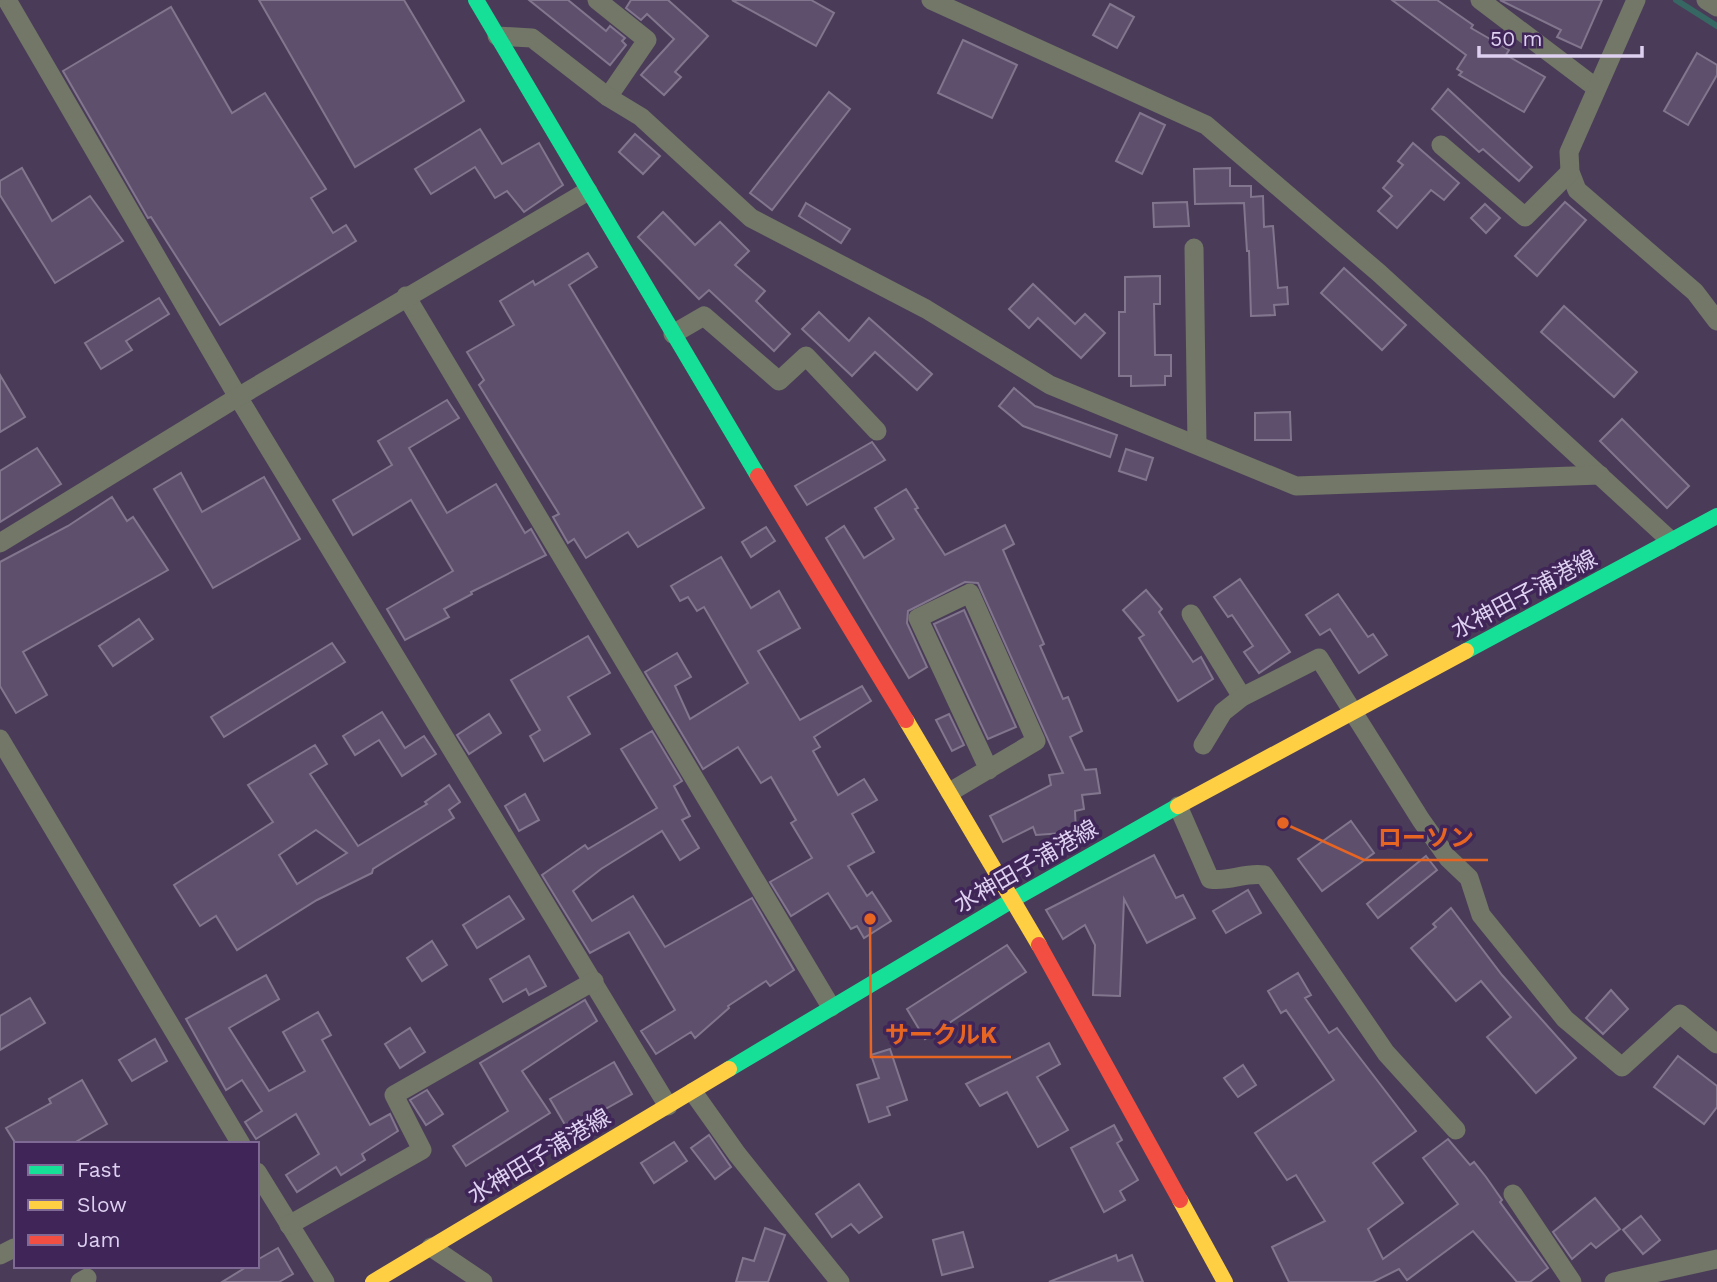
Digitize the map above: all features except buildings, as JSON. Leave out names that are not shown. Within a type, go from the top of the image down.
[{"type":"main road","points":[[476,0],[673,334],[1014,899],[1225,1282]]},
{"type":"main road","name":"水神田子浦港線","points":[[373,1282],[1014,899],[1178,806],[1717,516]]},
{"type":"street","points":[[7,0],[238,397],[668,1106]]},
{"type":"street","points":[[597,0],[647,40],[608,97]]},
{"type":"street","points":[[931,0],[1206,125],[1379,273],[1670,540]]},
{"type":"street","points":[[1480,0],[1595,87]]},
{"type":"street","points":[[1636,0],[1595,87],[1569,152],[1570,172],[1577,190],[1695,292],[1717,321]]},
{"type":"street","points":[[1706,0],[1717,7]]},
{"type":"street","points":[[497,36],[532,38],[608,97],[640,117],[751,218],[926,309],[1050,385],[1296,486],[1600,475]]},
{"type":"street","points":[[1441,145],[1525,217],[1570,172]]},
{"type":"street","points":[[0,543],[406,296],[588,191]]},
{"type":"street","points":[[1194,248],[1197,444]]},
{"type":"street","points":[[406,296],[831,1007]]},
{"type":"street","points":[[673,334],[704,316],[779,381],[806,356],[877,430]]},
{"type":"street","points":[[950,792],[989,770],[1036,741],[970,593],[918,618],[989,770]]},
{"type":"street","points":[[1191,614],[1242,697]]},
{"type":"street","points":[[1203,745],[1223,712],[1242,697],[1319,658],[1421,820],[1448,858],[1469,878],[1481,915],[1564,1019],[1622,1067],[1680,1014],[1717,1044]]},
{"type":"street","points":[[0,739],[240,1142]]},
{"type":"street","points":[[1178,806],[1210,879],[1226,881],[1252,873],[1264,875],[1386,1053],[1456,1130]]},
{"type":"street","points":[[289,1225],[422,1150],[394,1095],[594,981]]},
{"type":"street","points":[[693,1092],[737,1154],[840,1282]]},
{"type":"street","points":[[259,1175],[325,1282]]},
{"type":"street","points":[[1513,1194],[1572,1282]]},
{"type":"street","points":[[431,1247],[483,1282]]},
{"type":"street","points":[[1614,1282],[1717,1259]]},
{"type":"waterway","points":[[1676,0],[1717,26]]},
{"type":"traffic: fast","points":[[476,0],[758,476]]},
{"type":"traffic: fast","points":[[1466,651],[1717,516]]},
{"type":"traffic: fast","points":[[729,1069],[1014,899],[1178,806]]},
{"type":"traffic: slow","points":[[1178,806],[1466,651]]},
{"type":"traffic: slow","points":[[906,720],[1039,945]]},
{"type":"traffic: slow","points":[[373,1282],[729,1069]]},
{"type":"traffic: slow","points":[[1180,1200],[1225,1282]]},
{"type":"traffic: jam","points":[[758,476],[906,720]]},
{"type":"traffic: jam","points":[[1039,945],[1180,1200]]},
{"type":"place","name":"ローソン","points":[[1283,823]]},
{"type":"place","name":"サークルK","points":[[870,919]]}]
